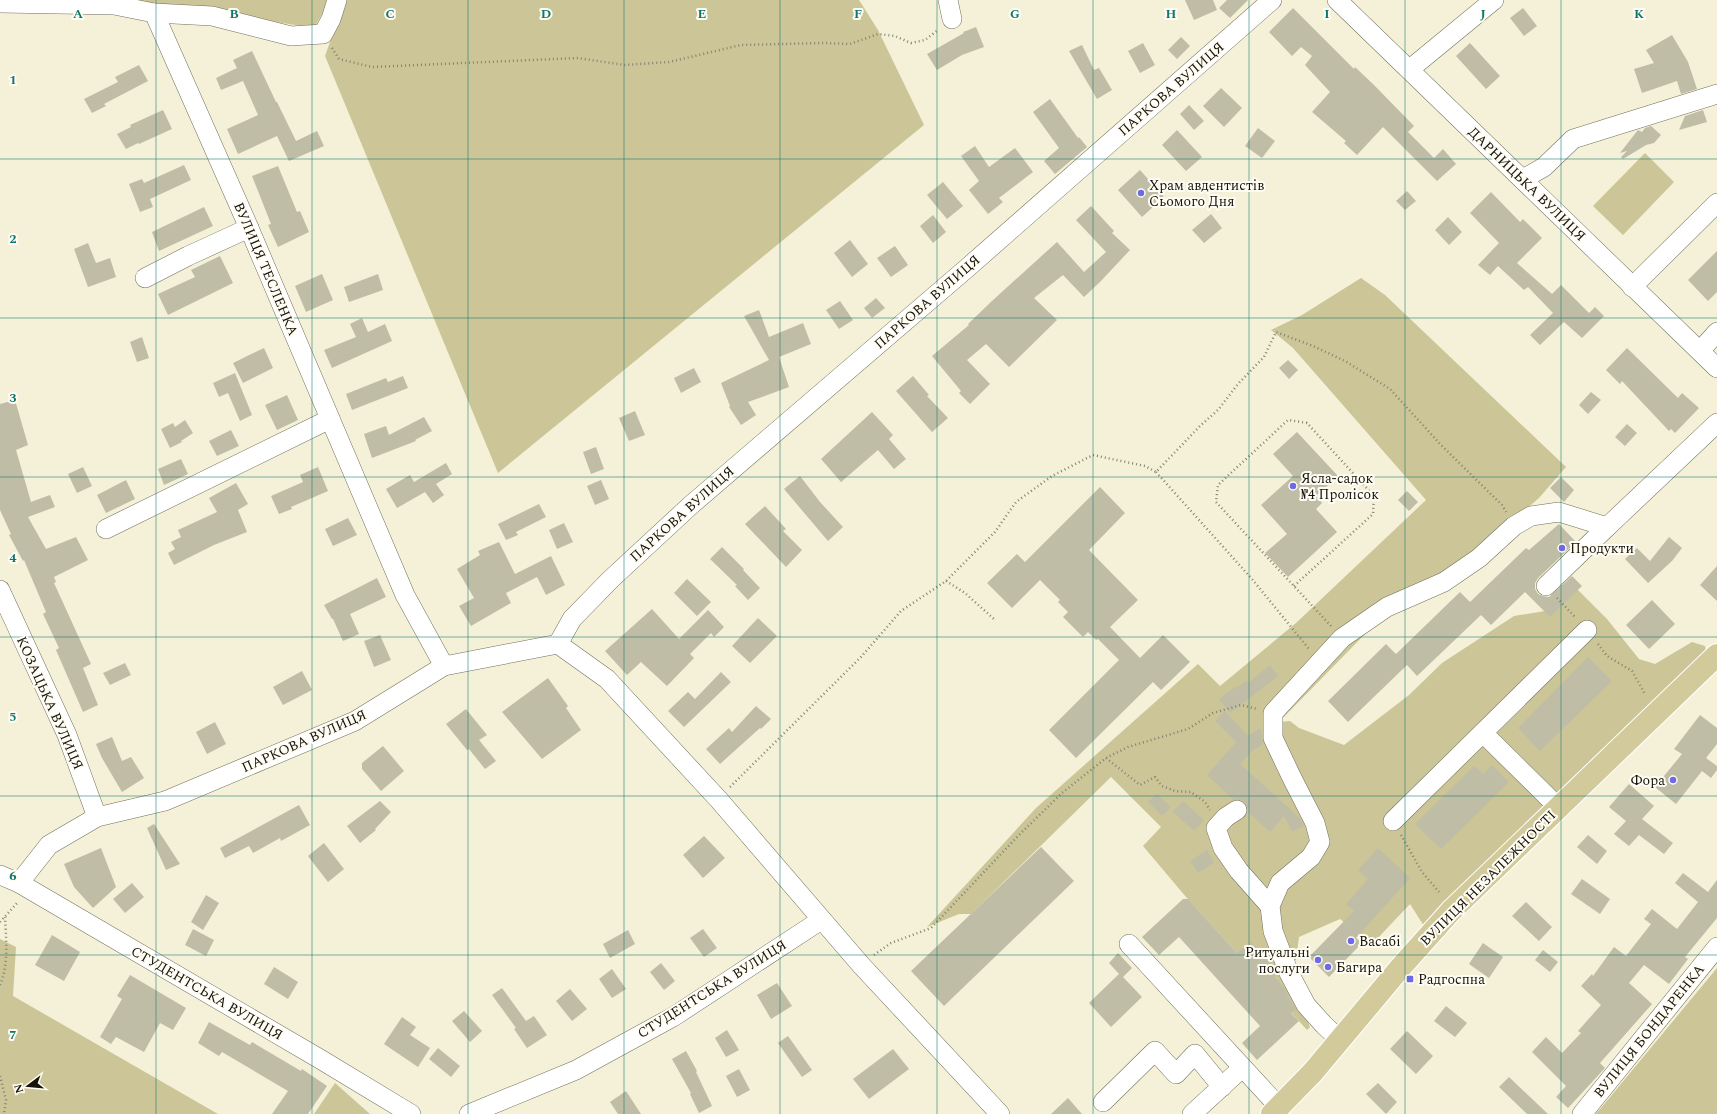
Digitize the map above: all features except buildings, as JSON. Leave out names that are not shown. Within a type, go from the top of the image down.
[{"type":"main road","name":"ВУЛИЦЯ НЕЗАЛЕЖНОСТІ","points":[[1276,1111],[1340,1040],[1400,968],[1451,912],[1717,655]]},
{"type":"street","points":[[0,3],[114,5],[154,13],[212,16],[291,36],[323,34],[331,19],[337,0]]},
{"type":"street","points":[[948,0],[952,19]]},
{"type":"street","name":"ПАРКОВА ВУЛИЦЯ","points":[[19,883],[49,845],[97,817],[165,802],[355,721],[444,666],[558,644],[572,619],[610,579],[691,505],[966,269],[1272,0]]},
{"type":"street","name":"ДАРНИЦЬКА ВУЛИЦЯ","points":[[1337,0],[1410,69],[1632,287],[1717,368]]},
{"type":"street","points":[[1410,69],[1494,0]]},
{"type":"street","name":"ВУЛИЦЯ ТЕСЛЕНКА","points":[[154,13],[249,228],[405,595],[444,666]]},
{"type":"street","points":[[1523,179],[1544,167],[1573,139],[1717,94]]},
{"type":"street","points":[[1632,287],[1717,203]]},
{"type":"street","points":[[145,278],[249,228]]},
{"type":"street","points":[[1700,351],[1717,332]]},
{"type":"street","points":[[106,529],[330,419]]},
{"type":"street","points":[[1546,586],[1717,423]]},
{"type":"street","points":[[1340,1040],[1306,1005],[1289,973],[1273,931],[1270,906],[1280,883],[1311,857],[1320,842],[1315,823],[1273,738],[1273,713],[1342,638],[1386,607],[1444,582],[1479,558],[1514,526],[1531,516],[1559,512],[1607,527]]},
{"type":"street","name":"КОЗАЦЬКА ВУЛИЦЯ","points":[[0,590],[67,735],[97,817]]},
{"type":"street","points":[[1393,821],[1587,630]]},
{"type":"street","points":[[558,644],[607,679],[719,800],[861,965],[1000,1114]]},
{"type":"street","points":[[1483,733],[1558,807]]},
{"type":"street","points":[[1237,810],[1226,817],[1216,828],[1223,848],[1235,865],[1270,906]]},
{"type":"street","name":"СТУДЕНТСЬКА ВУЛИЦЯ","points":[[0,875],[19,883],[411,1114]]},
{"type":"street","name":"СТУДЕНТСЬКА ВУЛИЦЯ","points":[[469,1114],[576,1070],[659,1024],[821,920]]},
{"type":"street","points":[[1129,944],[1242,1068],[1276,1111]]},
{"type":"street","name":"ВУЛИЦЯ БОНДАРЕНКА","points":[[1582,1114],[1717,947]]},
{"type":"street","points":[[1103,1102],[1155,1051],[1176,1074],[1195,1054],[1222,1087]]},
{"type":"street","points":[[1192,1114],[1242,1068]]},
{"type":"path","points":[[323,34],[339,58],[372,67],[578,58],[624,65],[669,62],[741,44],[824,42],[850,44],[878,34],[895,36],[911,43],[925,40],[952,19]]},
{"type":"path","points":[[1156,472],[1200,426],[1218,410],[1238,384],[1264,357],[1276,332],[1313,346],[1345,361],[1390,389],[1441,445],[1502,505],[1514,526]]},
{"type":"path","points":[[1294,586],[1373,514],[1374,496],[1307,423],[1288,420],[1218,485],[1216,502],[1342,638]]},
{"type":"path","points":[[719,800],[743,773],[861,657],[901,611],[946,581],[995,532],[1016,502],[1052,476],[1093,455],[1145,466],[1156,472],[1252,579],[1320,661]]},
{"type":"path","points":[[946,581],[965,593],[994,619]]},
{"type":"path","points":[[1546,586],[1587,630],[1607,656],[1632,671],[1645,694]]},
{"type":"path","points":[[861,965],[891,943],[931,928],[1056,798],[1106,758],[1128,747],[1188,729],[1213,713],[1241,705],[1273,713]]},
{"type":"path","points":[[1106,758],[1140,785],[1155,777],[1162,786],[1175,791],[1192,792],[1205,802],[1213,813],[1216,828]]},
{"type":"path","points":[[1393,821],[1422,872],[1439,892]]},
{"type":"path","points":[[0,922],[21,899],[19,883]]},
{"type":"path","points":[[0,985],[5,970],[7,945],[5,917]]},
{"type":"path","points":[[0,1076],[6,1100],[4,1114]]},
{"type":"shaded area","points":[[120,0],[330,0],[314,28],[161,4]]},
{"type":"shaded area","points":[[345,0],[859,0],[878,30],[924,125],[498,473],[325,56]]},
{"type":"shaded area","points":[[1645,153],[1674,182],[1623,235],[1593,206]]},
{"type":"shaded area","points":[[1361,278],[1385,295],[1566,467],[1539,498],[1482,547],[1368,631],[1279,722],[1290,721],[1299,728],[1344,745],[1409,695],[1442,663],[1514,616],[1545,611],[1577,589],[1607,619],[1639,659],[1655,664],[1692,642],[1705,646],[1706,652],[1424,926],[1410,904],[1376,940],[1361,937],[1340,919],[1299,937],[1296,960],[1292,962],[1310,1027],[1307,1030],[1186,897],[1143,846],[1161,827],[1111,777],[971,914],[959,914],[927,927],[1036,808],[1198,664],[1220,686],[1296,623],[1426,500],[1293,348],[1271,330],[1302,315]]},
{"type":"shaded area","points":[[0,939],[16,947],[13,996],[218,1114],[0,1114]]},
{"type":"shaded area","points":[[1717,968],[1717,1114],[1595,1114],[1601,1108]]},
{"type":"shaded area","points":[[335,1083],[370,1114],[314,1114]]},
{"type":"place","name":"Храм авдентистів Сьомого Дня","points":[[1141,193]]},
{"type":"place","name":"Ясла-садок №4 Пролісок","points":[[1293,486]]},
{"type":"place","name":"Продукти","points":[[1562,548]]},
{"type":"place","name":"Фора","points":[[1673,780]]},
{"type":"place","name":"Васабі","points":[[1351,941]]},
{"type":"place","name":"Ритуальні послуги","points":[[1318,960]]},
{"type":"place","name":"Багира","points":[[1328,967]]},
{"type":"place","name":"Радгоспна","points":[[1410,979]]}]
